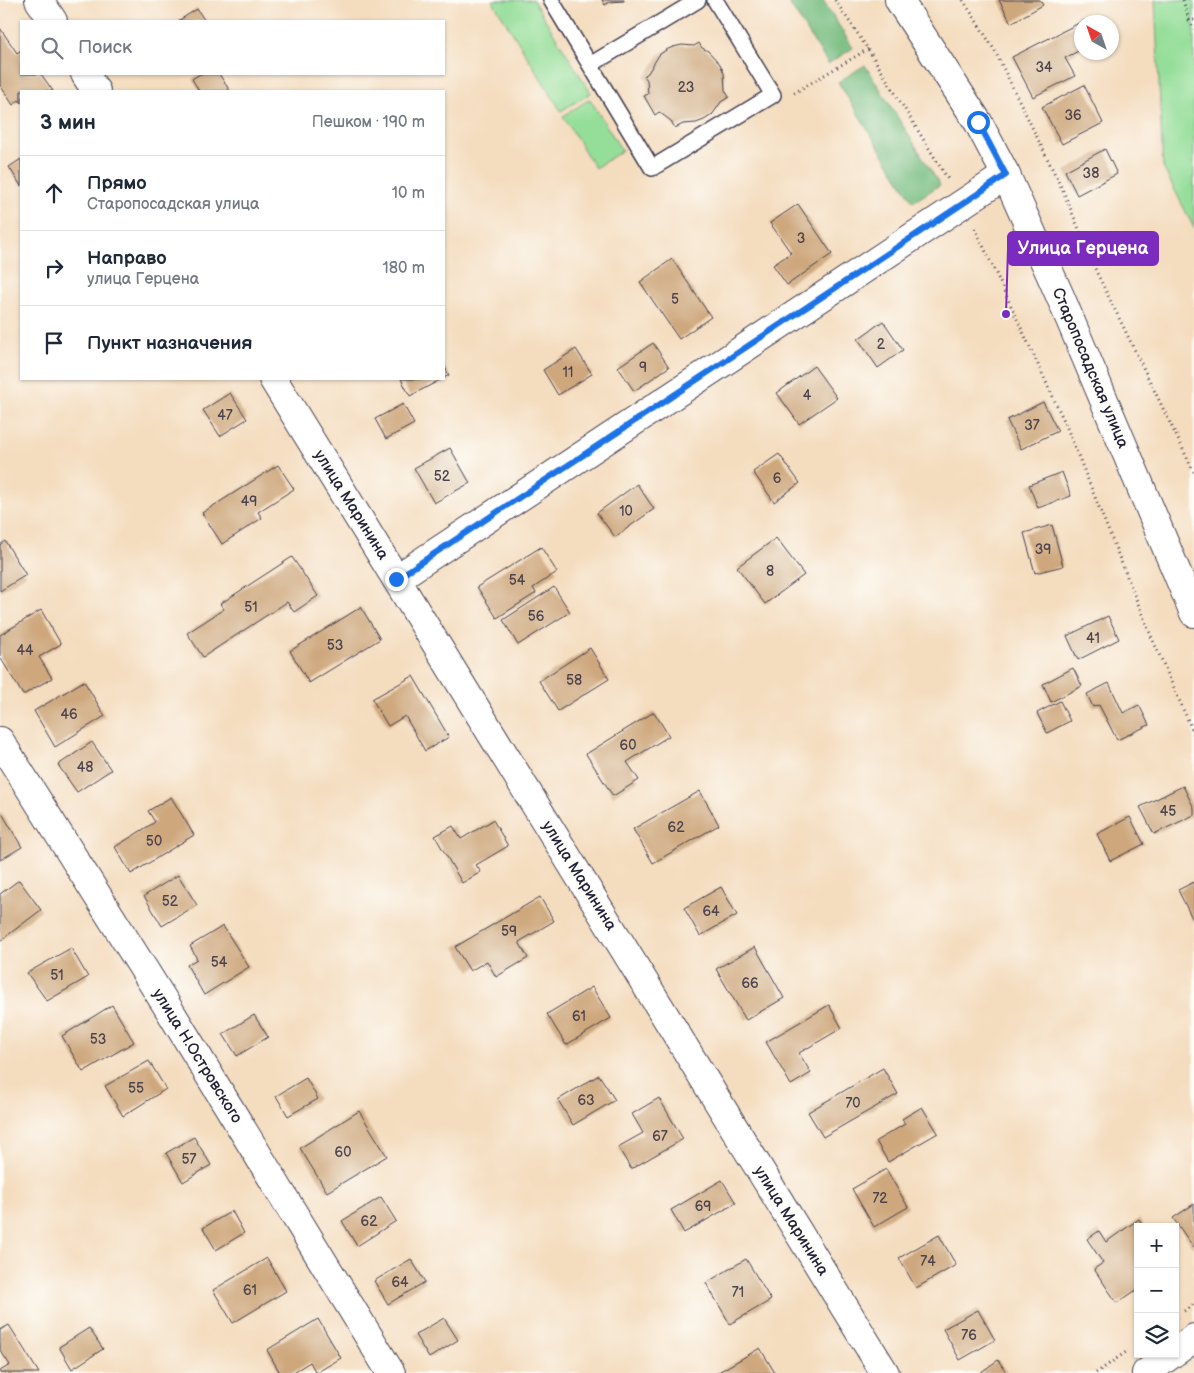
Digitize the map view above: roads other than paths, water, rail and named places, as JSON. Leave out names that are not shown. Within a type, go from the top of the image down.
[{"type":"street","points":[[39,0],[51,20]]},
{"type":"street","name":"Старопосадская улица","points":[[899,0],[978,122],[1006,175],[1068,314],[1194,612]]},
{"type":"street","points":[[86,75],[95,90]]},
{"type":"street","points":[[396,579],[1006,175]]},
{"type":"street","name":"улица Маринина","points":[[274,380],[885,1373]]},
{"type":"street","name":"улица Н.Островского","points":[[0,741],[167,1006],[391,1373]]},
{"type":"street","points":[[1179,1349],[1194,1338]]},
{"type":"street","points":[[1146,1373],[1167,1358]]},
{"type":"lane","points":[[551,0],[652,168],[772,95],[715,0]]},
{"type":"lane","points":[[590,65],[698,0]]},
{"type":"place","name":"Улица Герцена","points":[[1006,314]]}]
